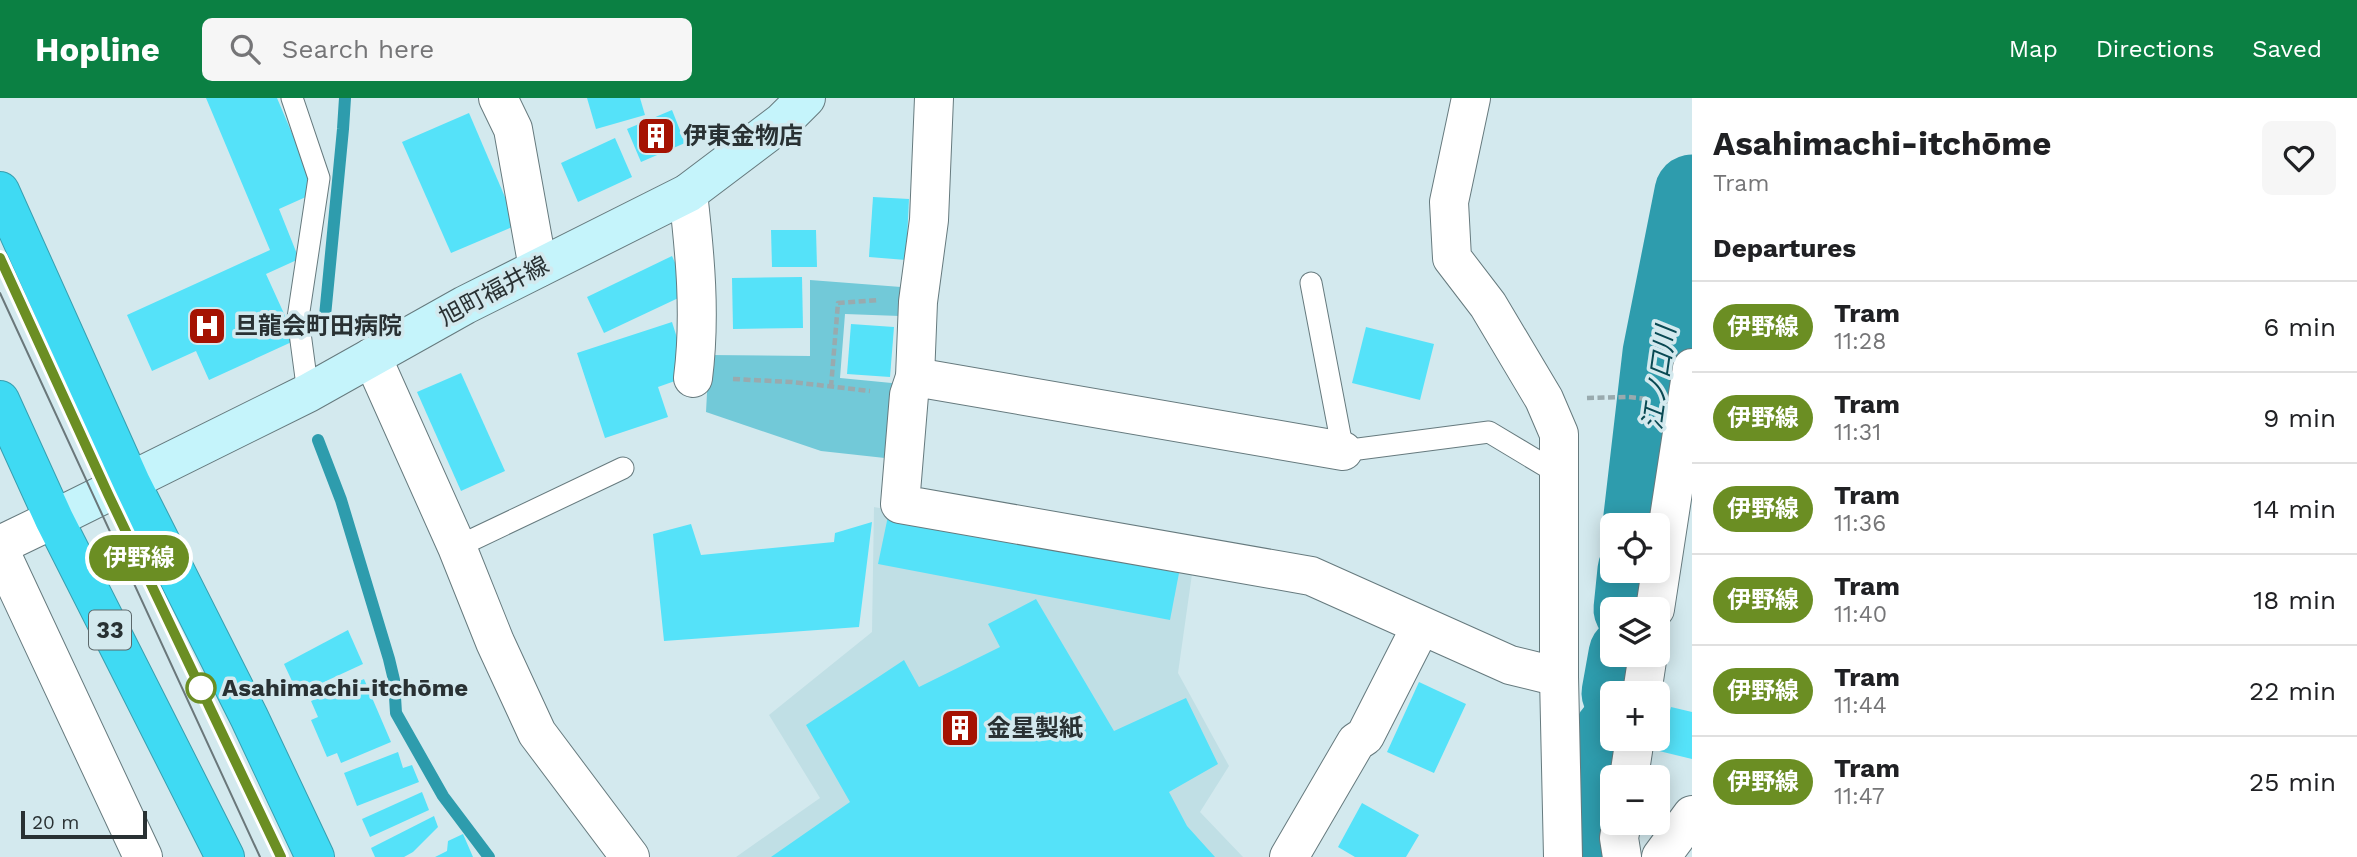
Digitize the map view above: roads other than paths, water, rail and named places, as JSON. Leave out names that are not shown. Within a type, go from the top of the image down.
[{"type":"highway","points":[[0,191],[131,483],[249,717],[315,857]]},
{"type":"highway","name":"33","points":[[0,400],[54,519],[225,857]]},
{"type":"street","points":[[498,98],[513,129],[538,268]]},
{"type":"street","name":"旭町福井線","points":[[54,519],[308,393],[465,305],[688,192],[782,122],[806,98]]},
{"type":"street","points":[[934,98],[929,220],[918,302],[900,504],[1311,576],[1510,665],[1559,677]]},
{"type":"street","points":[[1471,98],[1449,202],[1452,257],[1488,305],[1544,399],[1559,434],[1559,677],[1563,857]]},
{"type":"street","points":[[688,192],[698,341],[693,378]]},
{"type":"street","points":[[372,357],[537,733],[630,857]]},
{"type":"street","points":[[1657,597],[1692,368]]},
{"type":"street","points":[[912,386],[1343,451]]},
{"type":"street","points":[[0,545],[54,519]]},
{"type":"street","points":[[0,551],[143,857]]},
{"type":"street","points":[[1289,857],[1356,742],[1365,736],[1421,626]]},
{"type":"street","points":[[1661,857],[1692,815]]},
{"type":"street","points":[[1620,835],[1622,857]]},
{"type":"lane","points":[[292,98],[319,178],[298,318],[308,393]]},
{"type":"lane","points":[[1311,283],[1343,451],[1489,432],[1559,474]]},
{"type":"lane","points":[[457,547],[623,468]]},
{"type":"waterway","points":[[325,316],[345,98]]},
{"type":"waterway","name":"江ノ口川","points":[[1641,513],[1660,353],[1692,192]]},
{"type":"waterway","points":[[318,440],[341,500],[389,659],[394,680],[396,713],[443,796],[489,857]]},
{"type":"waterway","name":"江ノ口川","points":[[1632,597],[1634,583]]},
{"type":"waterway","name":"江ノ口川","points":[[1621,681],[1624,667]]},
{"type":"waterway","name":"江ノ口川","points":[[1599,857],[1597,817],[1609,751]]},
{"type":"waterway","points":[[1584,838],[1598,834]]},
{"type":"tram line","points":[[0,258],[281,857]]},
{"type":"tram line","name":"伊野線","points":[[0,258],[108,494],[281,857]]},
{"type":"tram line","points":[[0,293],[260,857]]},
{"type":"place","name":"伊東金物店","points":[[656,136]]},
{"type":"place","name":"旦龍会町田病院","points":[[207,326]]},
{"type":"place","name":"Asahimachi-itchōme","points":[[201,688]]},
{"type":"place","name":"金星製紙","points":[[960,728]]}]
